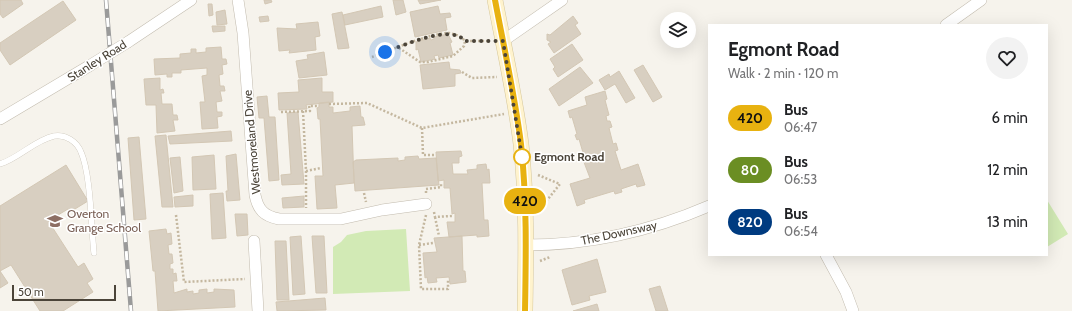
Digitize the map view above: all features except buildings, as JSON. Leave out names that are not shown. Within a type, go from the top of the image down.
[{"type":"main road","points":[[495,0],[516,112],[523,169],[526,245],[525,311]]},
{"type":"street","name":"Stanley Road","points":[[0,119],[128,42],[192,0]]},
{"type":"street","name":"Westmoreland Drive","points":[[238,0],[243,33],[257,204],[262,212],[268,217],[341,220],[382,210],[426,209]]},
{"type":"street","points":[[503,41],[562,0]]},
{"type":"street","points":[[947,24],[980,0]]},
{"type":"street","name":"The Downsway","points":[[526,245],[557,245],[626,234],[708,206]]},
{"type":"street","points":[[254,241],[258,311]]},
{"type":"street","points":[[827,256],[846,292],[853,311]]},
{"type":"lane","points":[[0,164],[20,155],[49,138],[64,136],[77,145],[82,153],[86,174],[94,253]]},
{"type":"path","points":[[372,57],[420,40],[448,33],[460,36],[465,41],[503,41]]},
{"type":"path","points":[[399,48],[420,62],[428,62],[453,56],[464,46],[465,41]]},
{"type":"path","points":[[462,72],[472,78],[478,79],[509,76]]},
{"type":"path","points":[[329,104],[367,103],[422,128],[516,112]]},
{"type":"path","points":[[281,112],[310,111],[309,106],[319,106]]},
{"type":"path","points":[[303,111],[306,171],[306,219]]},
{"type":"path","points":[[422,128],[423,155],[434,155]]},
{"type":"path","points":[[306,171],[321,168]]},
{"type":"path","points":[[523,169],[560,184],[541,208],[532,215],[525,217]]},
{"type":"path","points":[[426,209],[419,245],[421,289],[448,289],[448,279]]},
{"type":"path","points":[[176,215],[184,282],[255,278]]},
{"type":"path","points":[[436,217],[439,236]]},
{"type":"path","points":[[419,245],[433,243]]},
{"type":"green space","points":[[1048,202],[1068,234],[1048,246]]},
{"type":"green space","points":[[406,229],[410,291],[333,294],[333,247],[341,242],[347,235],[366,231]]},
{"type":"railway","points":[[106,0],[131,311]]},
{"type":"bus line","name":"420","points":[[495,0],[516,112],[523,172],[526,245],[525,311]]},
{"type":"place","name":"Egmont Road","points":[[522,157]]},
{"type":"place","name":"Overton Grange School","points":[[55,221]]},
{"type":"route","points":[[385,52],[420,40],[448,33],[456,34],[465,41],[503,41],[516,112],[522,157]]}]
